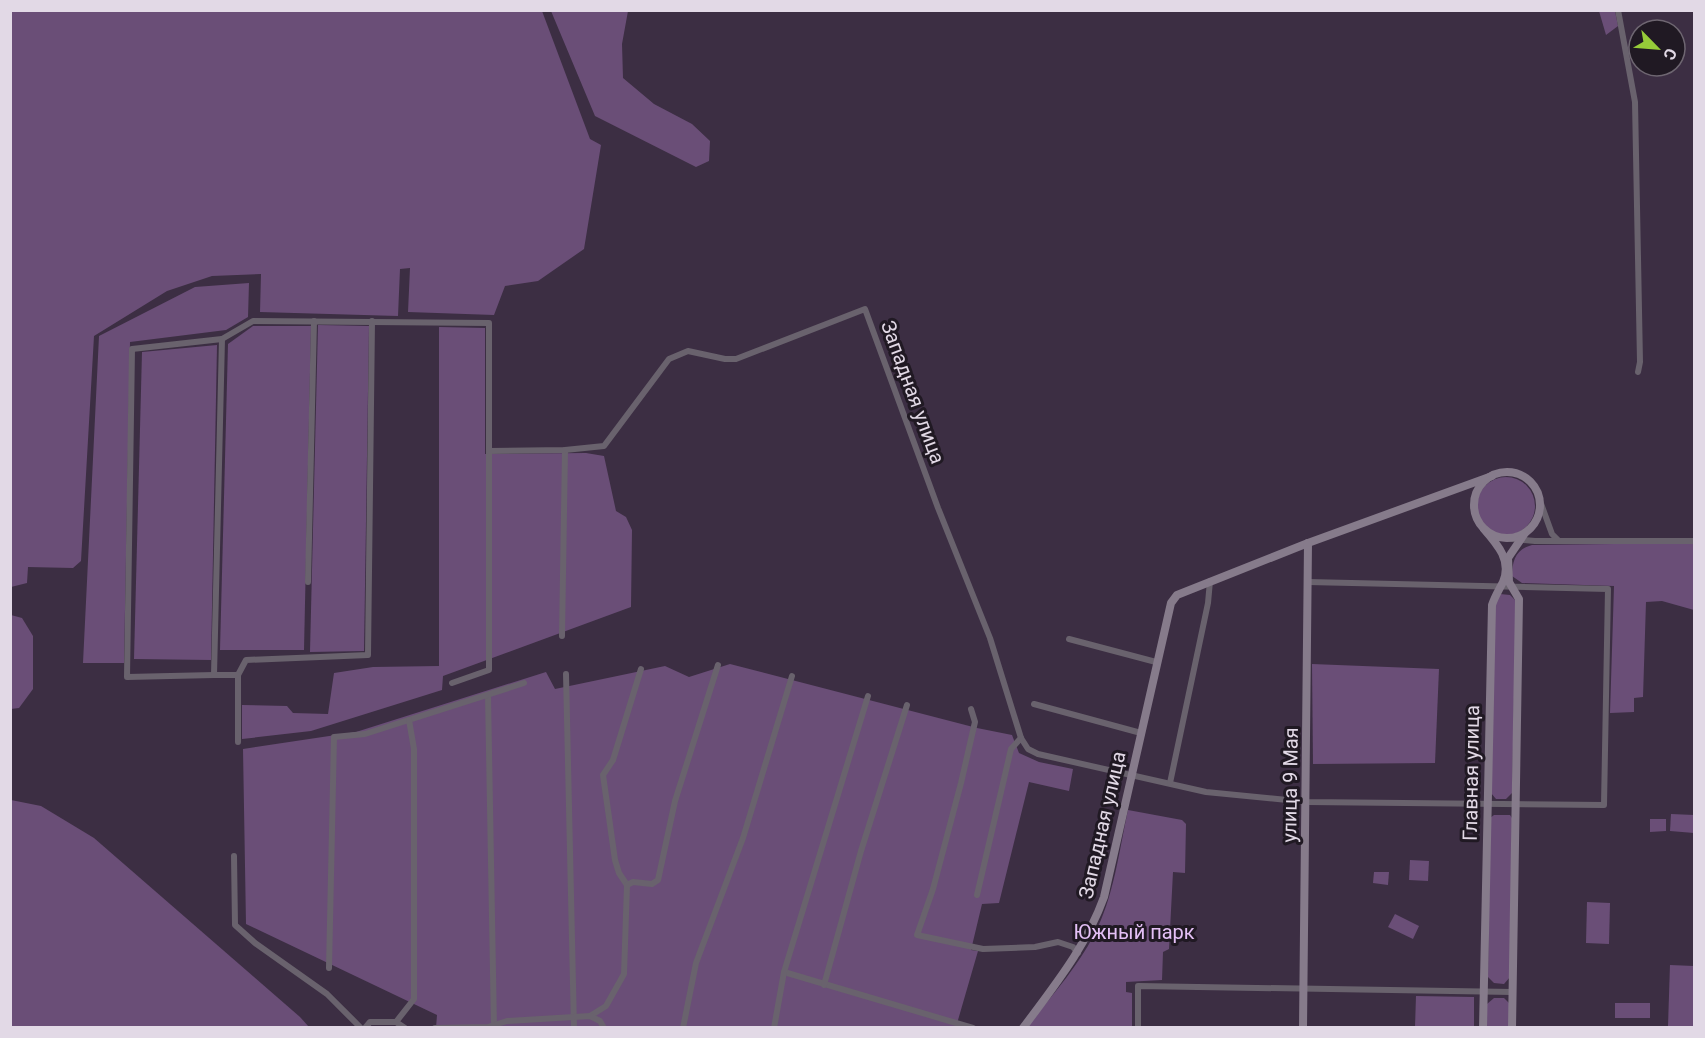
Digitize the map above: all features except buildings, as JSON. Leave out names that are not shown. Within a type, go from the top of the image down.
[{"type":"street","points":[[1618,10],[1635,102],[1640,362],[1638,372]]},
{"type":"street","name":"Западная улица","points":[[489,451],[565,450],[604,446],[669,359],[688,351],[725,359],[736,359],[865,309],[938,508],[990,638],[1021,738]]},
{"type":"street","points":[[238,675],[127,677],[132,349],[222,339],[253,321],[489,323],[489,670],[452,683]]},
{"type":"street","points":[[308,582],[314,321]]},
{"type":"street","points":[[238,742],[238,675],[246,660],[368,655],[372,321]]},
{"type":"street","points":[[214,675],[222,339]]},
{"type":"street","points":[[562,636],[565,450]]},
{"type":"street","points":[[1474,511],[1476,493],[1485,481],[1492,476],[1506,472],[1520,475],[1532,483],[1552,534],[1559,540]]},
{"type":"street","name":"Западная улица","points":[[1023,1028],[1078,953],[1092,928],[1104,897],[1171,603],[1184,590],[1492,476]]},
{"type":"street","points":[[1464,487],[1485,530],[1501,538],[1695,540]]},
{"type":"street","points":[[1512,1028],[1518,599],[1507,576],[1508,558],[1537,519],[1539,498]]},
{"type":"street","name":"Главная улица","points":[[1483,1028],[1492,605],[1504,576],[1504,558],[1485,530]]},
{"type":"street","name":"улица 9 Мая","points":[[1303,1028],[1308,543]]},
{"type":"street","points":[[1170,783],[1208,603],[1210,580]]},
{"type":"street","points":[[977,895],[1011,749],[1021,738],[1028,748],[1038,754],[1206,792],[1307,802],[1604,805],[1608,589],[1308,582]]},
{"type":"street","points":[[1069,639],[1156,662]]},
{"type":"street","points":[[627,885],[633,882],[652,884],[658,880],[675,801],[718,665]]},
{"type":"street","points":[[435,1028],[488,1027],[530,1019],[590,1016],[606,1006],[624,974],[627,885],[618,873],[615,860],[603,775],[613,760],[641,669]]},
{"type":"street","points":[[566,674],[574,1028]]},
{"type":"street","points":[[683,1028],[696,963],[743,838],[792,676]]},
{"type":"street","points":[[329,968],[334,737],[365,734],[524,683]]},
{"type":"street","points":[[488,695],[494,1026]]},
{"type":"street","points":[[774,1028],[784,972],[868,696]]},
{"type":"street","points":[[1034,704],[1141,733]]},
{"type":"street","points":[[824,985],[861,851],[907,705]]},
{"type":"street","points":[[971,710],[975,722],[961,783],[933,889],[917,935],[983,949],[1035,947],[1058,942],[1073,947],[1078,953]]},
{"type":"street","points":[[396,1022],[414,999],[414,749],[409,720]]},
{"type":"street","points":[[234,856],[235,925],[255,943],[327,994],[361,1028]]},
{"type":"street","points":[[784,972],[973,1028]]},
{"type":"street","points":[[1138,1028],[1138,986],[1512,992]]},
{"type":"street","points":[[590,1016],[600,1021],[604,1028]]},
{"type":"street","points":[[365,1028],[370,1022],[396,1022],[405,1028]]},
{"type":"green space","points":[[10,11],[542,11],[590,139],[601,145],[584,249],[538,281],[505,286],[494,315],[408,312],[410,268],[400,269],[398,316],[260,312],[261,274],[212,276],[167,291],[94,336],[81,561],[73,568],[28,567],[27,583],[11,587]]},
{"type":"green space","points":[[551,11],[628,11],[622,44],[623,78],[654,104],[692,124],[710,141],[709,161],[696,167],[595,116]]},
{"type":"green space","points":[[1599,11],[1615,11],[1618,26],[1606,35]]},
{"type":"green space","points":[[249,283],[248,317],[226,330],[130,342],[124,663],[83,663],[99,336],[195,287]]},
{"type":"green space","points":[[318,325],[369,326],[364,651],[310,652]]},
{"type":"green space","points":[[253,326],[311,326],[304,650],[220,650],[228,344]]},
{"type":"green space","points":[[439,327],[485,328],[485,454],[586,453],[604,456],[616,511],[626,517],[632,530],[631,607],[443,676],[442,690],[311,731],[242,739],[242,705],[287,706],[293,713],[328,714],[334,673],[373,667],[439,666]]},
{"type":"green space","points":[[217,345],[211,660],[134,659],[142,352]]},
{"type":"green space","points":[[1506,477],[1517,479],[1527,485],[1533,495],[1535,506],[1533,517],[1527,527],[1517,533],[1506,535],[1495,533],[1485,527],[1479,517],[1477,506],[1479,495],[1485,485],[1495,479]]},
{"type":"green space","points":[[1694,543],[1694,610],[1662,601],[1646,602],[1643,697],[1634,698],[1634,712],[1610,713],[1614,586],[1522,583],[1512,576],[1516,556],[1522,549],[1532,545]]},
{"type":"green space","points":[[1500,594],[1510,595],[1516,601],[1512,793],[1506,799],[1496,799],[1491,793],[1495,600]]},
{"type":"green space","points":[[11,615],[22,618],[33,636],[33,689],[19,708],[11,709]]},
{"type":"green space","points":[[730,664],[1012,735],[1019,753],[1039,762],[1073,769],[1069,791],[1029,782],[999,903],[982,904],[971,950],[978,951],[956,1027],[436,1028],[437,1015],[246,924],[243,749],[356,732],[546,672],[555,689],[665,666],[689,677]]},
{"type":"green space","points":[[1312,664],[1439,669],[1435,763],[1313,764]]},
{"type":"green space","points":[[11,800],[41,806],[94,838],[309,1027],[11,1027]]},
{"type":"green space","name":"Южный парк","points":[[1128,810],[1182,820],[1186,824],[1185,873],[1173,872],[1169,949],[1163,952],[1162,980],[1126,982],[1126,992],[1132,993],[1132,1027],[1026,1028],[1079,960],[1094,935],[1115,874]]},
{"type":"green space","points":[[1671,814],[1694,815],[1694,833],[1670,831]]},
{"type":"green space","points":[[1494,815],[1510,815],[1512,818],[1510,977],[1504,984],[1494,983],[1488,977],[1490,818]]},
{"type":"green space","points":[[1650,819],[1666,819],[1666,831],[1650,832]]},
{"type":"green space","points":[[1410,860],[1429,861],[1428,881],[1409,880]]},
{"type":"green space","points":[[1374,872],[1389,872],[1388,885],[1373,883]]},
{"type":"green space","points":[[1587,902],[1610,903],[1609,944],[1586,943]]},
{"type":"green space","points":[[1395,914],[1419,926],[1413,939],[1388,927]]},
{"type":"green space","points":[[1670,965],[1694,966],[1693,1026],[1668,1026]]},
{"type":"green space","points":[[1416,996],[1474,997],[1474,1027],[1415,1027]]},
{"type":"green space","points":[[1494,998],[1504,998],[1510,1004],[1510,1027],[1487,1028],[1487,1004]]},
{"type":"green space","points":[[1615,1003],[1650,1003],[1650,1018],[1615,1018]]}]
